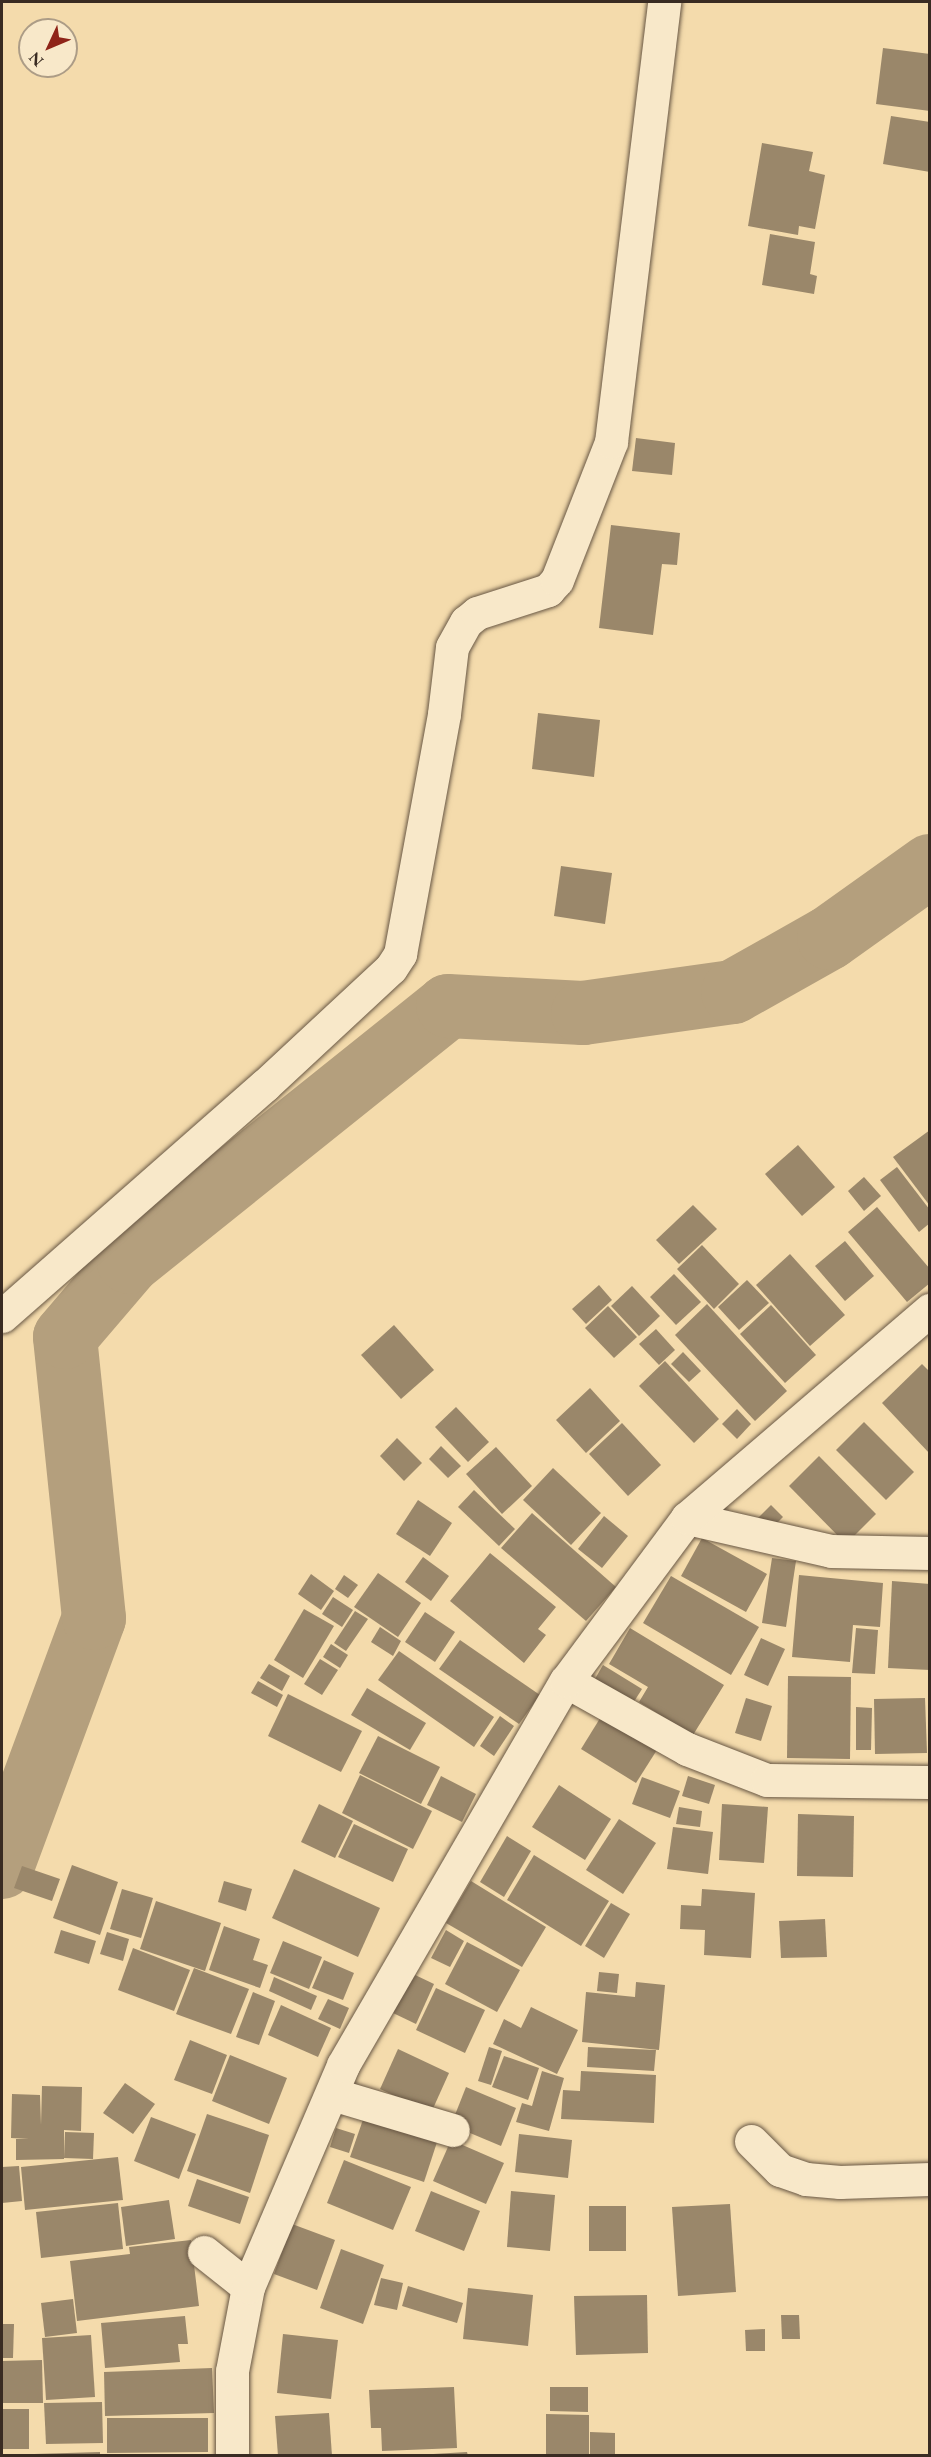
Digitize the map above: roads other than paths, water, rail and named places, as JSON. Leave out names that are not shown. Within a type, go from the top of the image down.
[{"type":"street","points":[[2,1316],[264,1086],[392,968],[400,954],[444,714],[452,647],[466,622],[477,613],[548,590],[556,580],[611,442],[664,2]]},
{"type":"street","points":[[232,2456],[232,2371],[248,2288],[343,2065],[566,1681],[687,1518],[930,1310]]},
{"type":"street","points":[[687,1518],[831,1551],[930,1553]]},
{"type":"street","points":[[566,1681],[687,1749],[767,1780],[930,1782]]},
{"type":"street","points":[[332,2094],[453,2130]]},
{"type":"street","points":[[751,2140],[780,2170],[806,2179],[840,2182],[930,2179]]},
{"type":"street","points":[[204,2252],[248,2288]]},
{"type":"waterway","points":[[2,1867],[94,1618],[65,1337],[129,1262],[448,1006],[583,1013],[733,992],[829,938],[930,866]]}]
